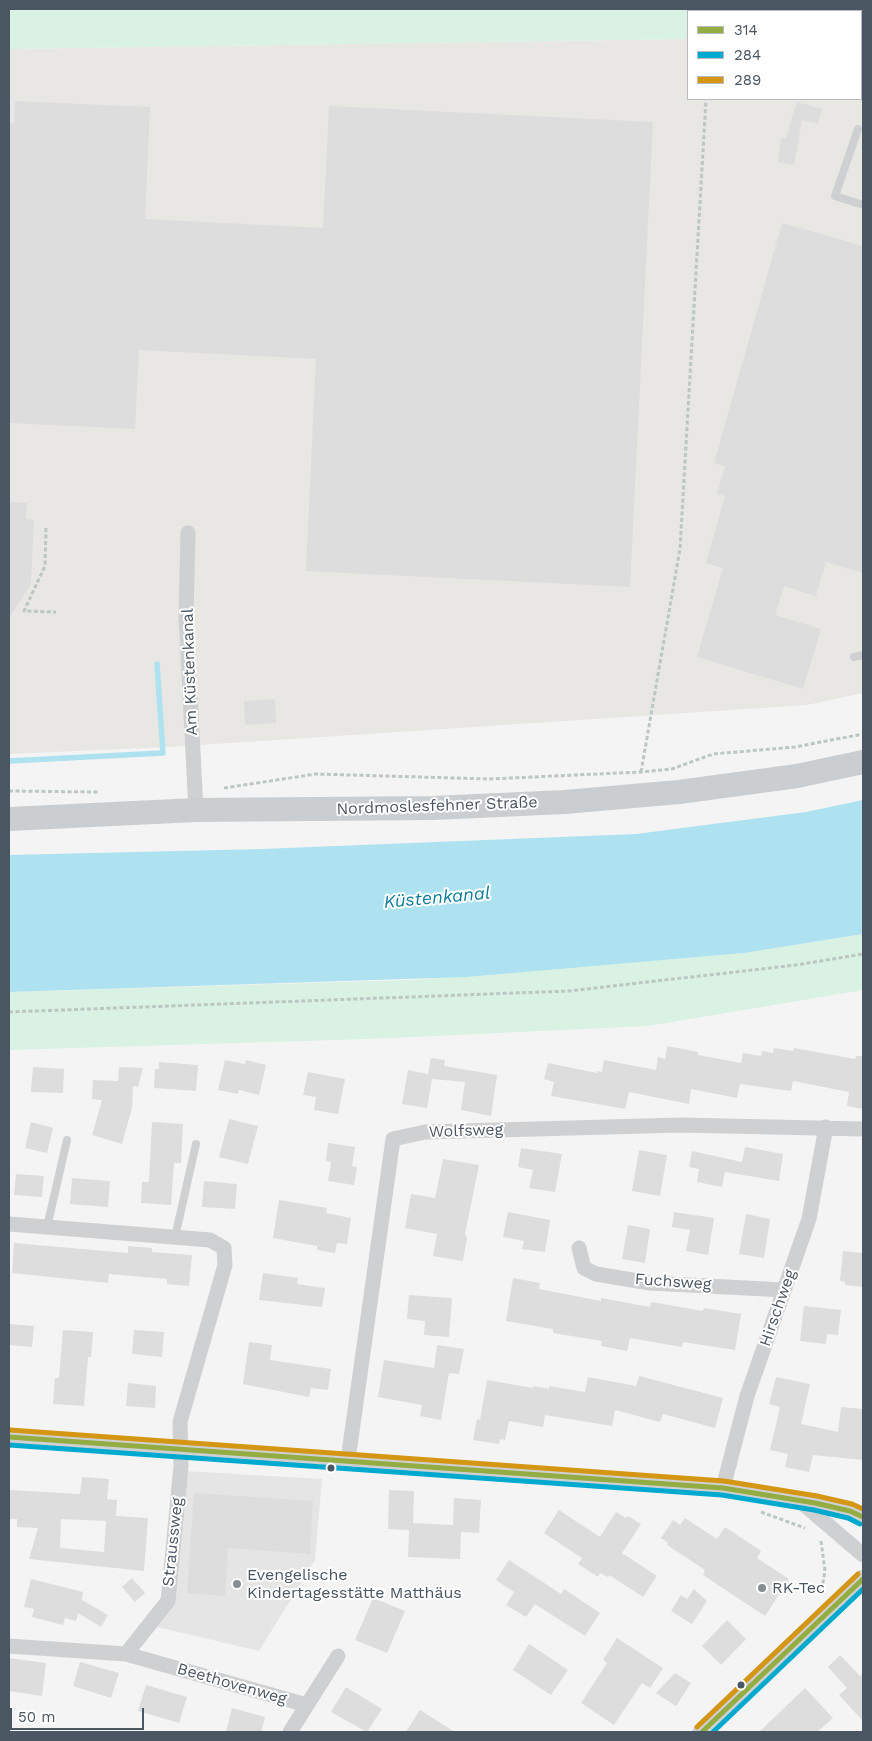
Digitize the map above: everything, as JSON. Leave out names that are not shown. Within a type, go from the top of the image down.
[{"type":"main road","name":"Nordmoslesfehner Straße","points":[[9,819],[195,801],[433,808],[565,802],[679,792],[797,776],[863,762]]},
{"type":"street","name":"Am Küstenkanal","points":[[188,533],[186,616],[195,801]]},
{"type":"street","name":"Wolfsweg","points":[[348,1460],[393,1139],[425,1132],[690,1125],[863,1129]]},
{"type":"street","name":"Hirschweg","points":[[723,1488],[747,1396],[809,1219],[826,1127]]},
{"type":"street","points":[[9,1224],[175,1237]]},
{"type":"street","name":"Straussweg","points":[[126,1654],[168,1601],[181,1466],[180,1422],[226,1264],[224,1248],[210,1240],[175,1237]]},
{"type":"street","name":"Fuchsweg","points":[[579,1248],[584,1268],[596,1274],[650,1283],[784,1290]]},
{"type":"street","points":[[9,1437],[723,1488],[798,1500],[850,1511],[863,1517]]},
{"type":"street","points":[[798,1500],[863,1555]]},
{"type":"street","points":[[702,1732],[863,1579]]},
{"type":"street","points":[[9,1646],[126,1654]]},
{"type":"street","name":"Beethovenweg","points":[[126,1654],[307,1705],[290,1732]]},
{"type":"street","points":[[307,1705],[338,1656]]},
{"type":"lane","points":[[858,129],[835,196],[863,205]]},
{"type":"lane","points":[[854,657],[863,655]]},
{"type":"lane","points":[[47,1227],[67,1140]]},
{"type":"lane","points":[[175,1237],[196,1144]]},
{"type":"path","points":[[641,772],[680,549],[706,100]]},
{"type":"path","points":[[46,528],[45,566],[24,611],[56,612]]},
{"type":"path","points":[[195,801],[316,774],[489,779],[672,769],[713,754],[795,747],[863,734]]},
{"type":"path","points":[[9,791],[106,792]]},
{"type":"path","points":[[9,1012],[569,991],[796,965],[863,954]]},
{"type":"path","points":[[756,1510],[812,1531]]},
{"type":"path","points":[[817,1537],[822,1543],[826,1571],[820,1600],[830,1610]]},
{"type":"shaded area","points":[[687,9],[863,9],[863,693],[807,705],[170,747],[9,754],[9,49],[685,39]]},
{"type":"shaded area","name":"Evengelische Kindertagesstätte Matthäus","points":[[185,1471],[322,1479],[315,1560],[259,1651],[153,1626],[171,1607]]},
{"type":"green space","points":[[9,9],[687,9],[686,39],[9,49]]},
{"type":"green space","points":[[863,934],[863,990],[648,1026],[368,1039],[9,1050],[9,992],[412,980],[744,953]]},
{"type":"water","name":"Küstenkanal","points":[[863,800],[863,934],[744,953],[466,977],[9,992],[9,855],[262,849],[636,834],[806,812]]},
{"type":"building","points":[[15,101],[150,107],[145,219],[323,228],[329,106],[653,122],[630,587],[306,571],[316,359],[139,350],[135,429],[9,423],[9,123],[14,123]]},
{"type":"building","points":[[797,102],[822,109],[818,124],[802,120],[794,165],[778,162],[781,138],[786,138]]},
{"type":"building","points":[[782,223],[863,246],[863,573],[826,562],[816,596],[784,586],[775,615],[821,629],[803,689],[697,657],[723,568],[706,563],[725,496],[717,494],[725,466],[714,463]]},
{"type":"building","points":[[9,502],[27,503],[26,519],[34,520],[31,584],[9,618]]},
{"type":"building","points":[[275,699],[276,723],[245,725],[244,701]]},
{"type":"building","points":[[667,1046],[698,1052],[698,1055],[741,1063],[743,1053],[761,1056],[762,1051],[773,1053],[774,1048],[793,1051],[794,1048],[855,1059],[856,1056],[863,1056],[863,1109],[847,1106],[849,1092],[793,1081],[791,1091],[740,1084],[737,1098],[691,1089],[689,1104],[629,1092],[625,1109],[551,1096],[554,1082],[544,1079],[548,1063],[597,1073],[597,1071],[602,1072],[604,1060],[656,1070],[658,1057],[665,1059]]},
{"type":"building","points":[[431,1058],[445,1060],[444,1066],[497,1075],[491,1116],[461,1110],[465,1082],[432,1079],[427,1108],[402,1104],[408,1070],[428,1074]]},
{"type":"building","points":[[225,1060],[245,1064],[246,1060],[266,1065],[259,1095],[239,1090],[238,1094],[218,1090]]},
{"type":"building","points":[[159,1062],[198,1065],[196,1091],[154,1088],[155,1069],[159,1069]]},
{"type":"building","points":[[33,1067],[64,1069],[63,1093],[31,1092]]},
{"type":"building","points":[[119,1067],[143,1068],[138,1087],[133,1086],[132,1108],[122,1144],[92,1135],[102,1100],[92,1099],[93,1080],[118,1081]]},
{"type":"building","points":[[308,1072],[345,1079],[338,1114],[314,1110],[316,1097],[303,1095]]},
{"type":"building","points":[[229,1119],[258,1126],[248,1164],[219,1157]]},
{"type":"building","points":[[31,1122],[53,1128],[47,1153],[25,1148]]},
{"type":"building","points":[[152,1122],[183,1124],[181,1163],[174,1163],[171,1205],[141,1203],[142,1182],[149,1182]]},
{"type":"building","points":[[328,1143],[355,1147],[352,1166],[357,1167],[354,1185],[328,1181],[331,1162],[326,1161]]},
{"type":"building","points":[[745,1147],[783,1154],[779,1181],[725,1172],[722,1187],[697,1182],[699,1169],[689,1167],[692,1151],[742,1162]]},
{"type":"building","points":[[521,1148],[562,1154],[555,1192],[529,1188],[533,1170],[518,1167]]},
{"type":"building","points":[[639,1150],[667,1155],[660,1196],[632,1191]]},
{"type":"building","points":[[443,1159],[479,1165],[465,1234],[467,1238],[463,1261],[433,1256],[437,1234],[405,1228],[411,1194],[435,1198]]},
{"type":"building","points":[[16,1174],[44,1176],[42,1197],[14,1195]]},
{"type":"building","points":[[72,1178],[110,1181],[108,1207],[70,1204]]},
{"type":"building","points":[[204,1181],[237,1184],[235,1209],[202,1207]]},
{"type":"building","points":[[279,1200],[327,1208],[326,1213],[351,1218],[347,1244],[337,1243],[335,1253],[317,1250],[317,1246],[273,1238]]},
{"type":"building","points":[[508,1212],[550,1220],[545,1252],[522,1249],[524,1241],[503,1237]]},
{"type":"building","points":[[674,1212],[714,1218],[708,1255],[686,1251],[690,1230],[672,1227]]},
{"type":"building","points":[[746,1214],[770,1219],[764,1258],[739,1254]]},
{"type":"building","points":[[628,1225],[650,1229],[645,1263],[622,1259]]},
{"type":"building","points":[[14,1243],[128,1253],[128,1246],[152,1248],[152,1252],[192,1255],[189,1286],[167,1284],[167,1279],[109,1274],[108,1283],[12,1273]]},
{"type":"building","points":[[843,1251],[863,1253],[863,1287],[845,1285],[845,1282],[840,1281]]},
{"type":"building","points":[[263,1273],[298,1278],[297,1284],[325,1288],[322,1307],[259,1300]]},
{"type":"building","points":[[513,1278],[540,1283],[539,1289],[601,1301],[601,1298],[650,1307],[651,1302],[703,1311],[704,1308],[741,1314],[735,1350],[683,1342],[682,1347],[630,1338],[627,1351],[601,1346],[602,1341],[553,1333],[553,1329],[506,1321]]},
{"type":"building","points":[[409,1295],[452,1298],[449,1337],[424,1335],[425,1321],[407,1319]]},
{"type":"building","points":[[804,1306],[841,1310],[838,1335],[827,1334],[826,1344],[800,1341]]},
{"type":"building","points":[[9,1324],[34,1326],[32,1347],[9,1345]]},
{"type":"building","points":[[63,1330],[93,1332],[91,1357],[88,1357],[84,1406],[53,1404],[55,1378],[59,1378]]},
{"type":"building","points":[[134,1330],[164,1332],[162,1357],[132,1354]]},
{"type":"building","points":[[249,1342],[272,1345],[270,1360],[331,1369],[328,1390],[311,1388],[309,1397],[243,1384]]},
{"type":"building","points":[[437,1345],[464,1349],[459,1374],[449,1373],[441,1420],[420,1416],[422,1405],[378,1397],[384,1360],[434,1368]]},
{"type":"building","points":[[639,1376],[723,1398],[715,1428],[663,1414],[660,1422],[615,1410],[612,1426],[545,1415],[543,1427],[509,1421],[505,1440],[500,1439],[499,1444],[473,1440],[477,1419],[480,1420],[487,1380],[533,1388],[533,1386],[549,1389],[549,1386],[585,1392],[588,1377],[636,1386]]},
{"type":"building","points":[[776,1377],[810,1384],[801,1424],[838,1432],[841,1407],[863,1409],[863,1460],[813,1455],[809,1472],[785,1467],[788,1454],[770,1450],[780,1407],[769,1404]]},
{"type":"building","points":[[128,1383],[156,1386],[155,1408],[126,1406]]},
{"type":"building","points":[[82,1477],[109,1479],[107,1499],[117,1500],[116,1516],[148,1518],[144,1571],[29,1559],[38,1528],[17,1527],[17,1519],[9,1519],[9,1490],[80,1494]],"holes":[[[61,1519],[106,1521],[104,1552],[60,1548]]]},
{"type":"building","points":[[389,1490],[414,1491],[413,1523],[453,1525],[454,1498],[481,1500],[479,1533],[461,1532],[460,1559],[408,1557],[409,1530],[388,1529]]},
{"type":"building","points":[[194,1493],[313,1501],[310,1554],[228,1548],[225,1596],[187,1593]]},
{"type":"building","points":[[559,1510],[600,1537],[616,1512],[626,1518],[628,1516],[641,1524],[622,1553],[657,1576],[643,1597],[609,1575],[608,1577],[600,1573],[598,1577],[578,1564],[582,1558],[544,1533]]},
{"type":"building","points":[[685,1518],[717,1539],[725,1527],[761,1551],[757,1558],[789,1579],[765,1616],[703,1575],[705,1570],[667,1545],[668,1543],[661,1538],[673,1520],[680,1525]]},
{"type":"building","points":[[509,1560],[561,1594],[564,1589],[600,1613],[585,1636],[535,1604],[526,1617],[506,1605],[514,1592],[496,1580]]},
{"type":"building","points":[[132,1578],[145,1593],[135,1602],[122,1587]]},
{"type":"building","points":[[31,1579],[83,1592],[82,1600],[108,1615],[101,1627],[78,1613],[76,1621],[65,1618],[63,1625],[32,1617],[34,1609],[24,1607]]},
{"type":"building","points":[[694,1589],[707,1601],[692,1624],[671,1611],[681,1595],[687,1599]]},
{"type":"building","points":[[373,1598],[405,1611],[387,1653],[355,1640]]},
{"type":"building","points":[[727,1620],[746,1639],[721,1665],[702,1646]]},
{"type":"building","points":[[617,1638],[663,1668],[650,1688],[642,1683],[614,1725],[581,1703],[607,1663],[603,1660]]},
{"type":"building","points":[[529,1644],[568,1670],[551,1695],[513,1670]]},
{"type":"building","points":[[840,1655],[860,1676],[863,1673],[863,1721],[839,1695],[847,1688],[828,1667]]},
{"type":"building","points":[[9,1658],[46,1663],[42,1696],[9,1691]]},
{"type":"building","points":[[80,1662],[119,1673],[111,1698],[73,1686]]},
{"type":"building","points":[[675,1673],[691,1683],[676,1706],[656,1693]]},
{"type":"building","points":[[146,1685],[187,1697],[179,1723],[138,1711]]},
{"type":"building","points":[[346,1687],[382,1709],[367,1732],[331,1712]]},
{"type":"building","points":[[805,1688],[833,1718],[817,1732],[759,1732]]},
{"type":"building","points":[[232,1708],[265,1717],[261,1732],[226,1732]]},
{"type":"building","points":[[420,1710],[455,1732],[406,1732]]},
{"type":"waterway","points":[[9,761],[163,753],[157,664]]},
{"type":"transit line","name":"289","points":[[10,1430],[724,1481],[817,1496],[852,1504],[863,1509]]},
{"type":"transit line","name":"314","points":[[9,1437],[723,1488],[815,1503],[850,1511],[863,1517]]},
{"type":"transit line","name":"284","points":[[9,1445],[722,1495],[814,1510],[848,1518],[860,1524]]},
{"type":"transit line","name":"289","points":[[697,1727],[858,1574]]},
{"type":"transit line","name":"314","points":[[702,1732],[863,1579]]},
{"type":"transit line","name":"284","points":[[713,1732],[863,1589]]},
{"type":"place","name":"Evengelische Kindertagesstätte Matthäus","points":[[237,1584]]},
{"type":"place","name":"RK-Tec","points":[[762,1588]]}]
